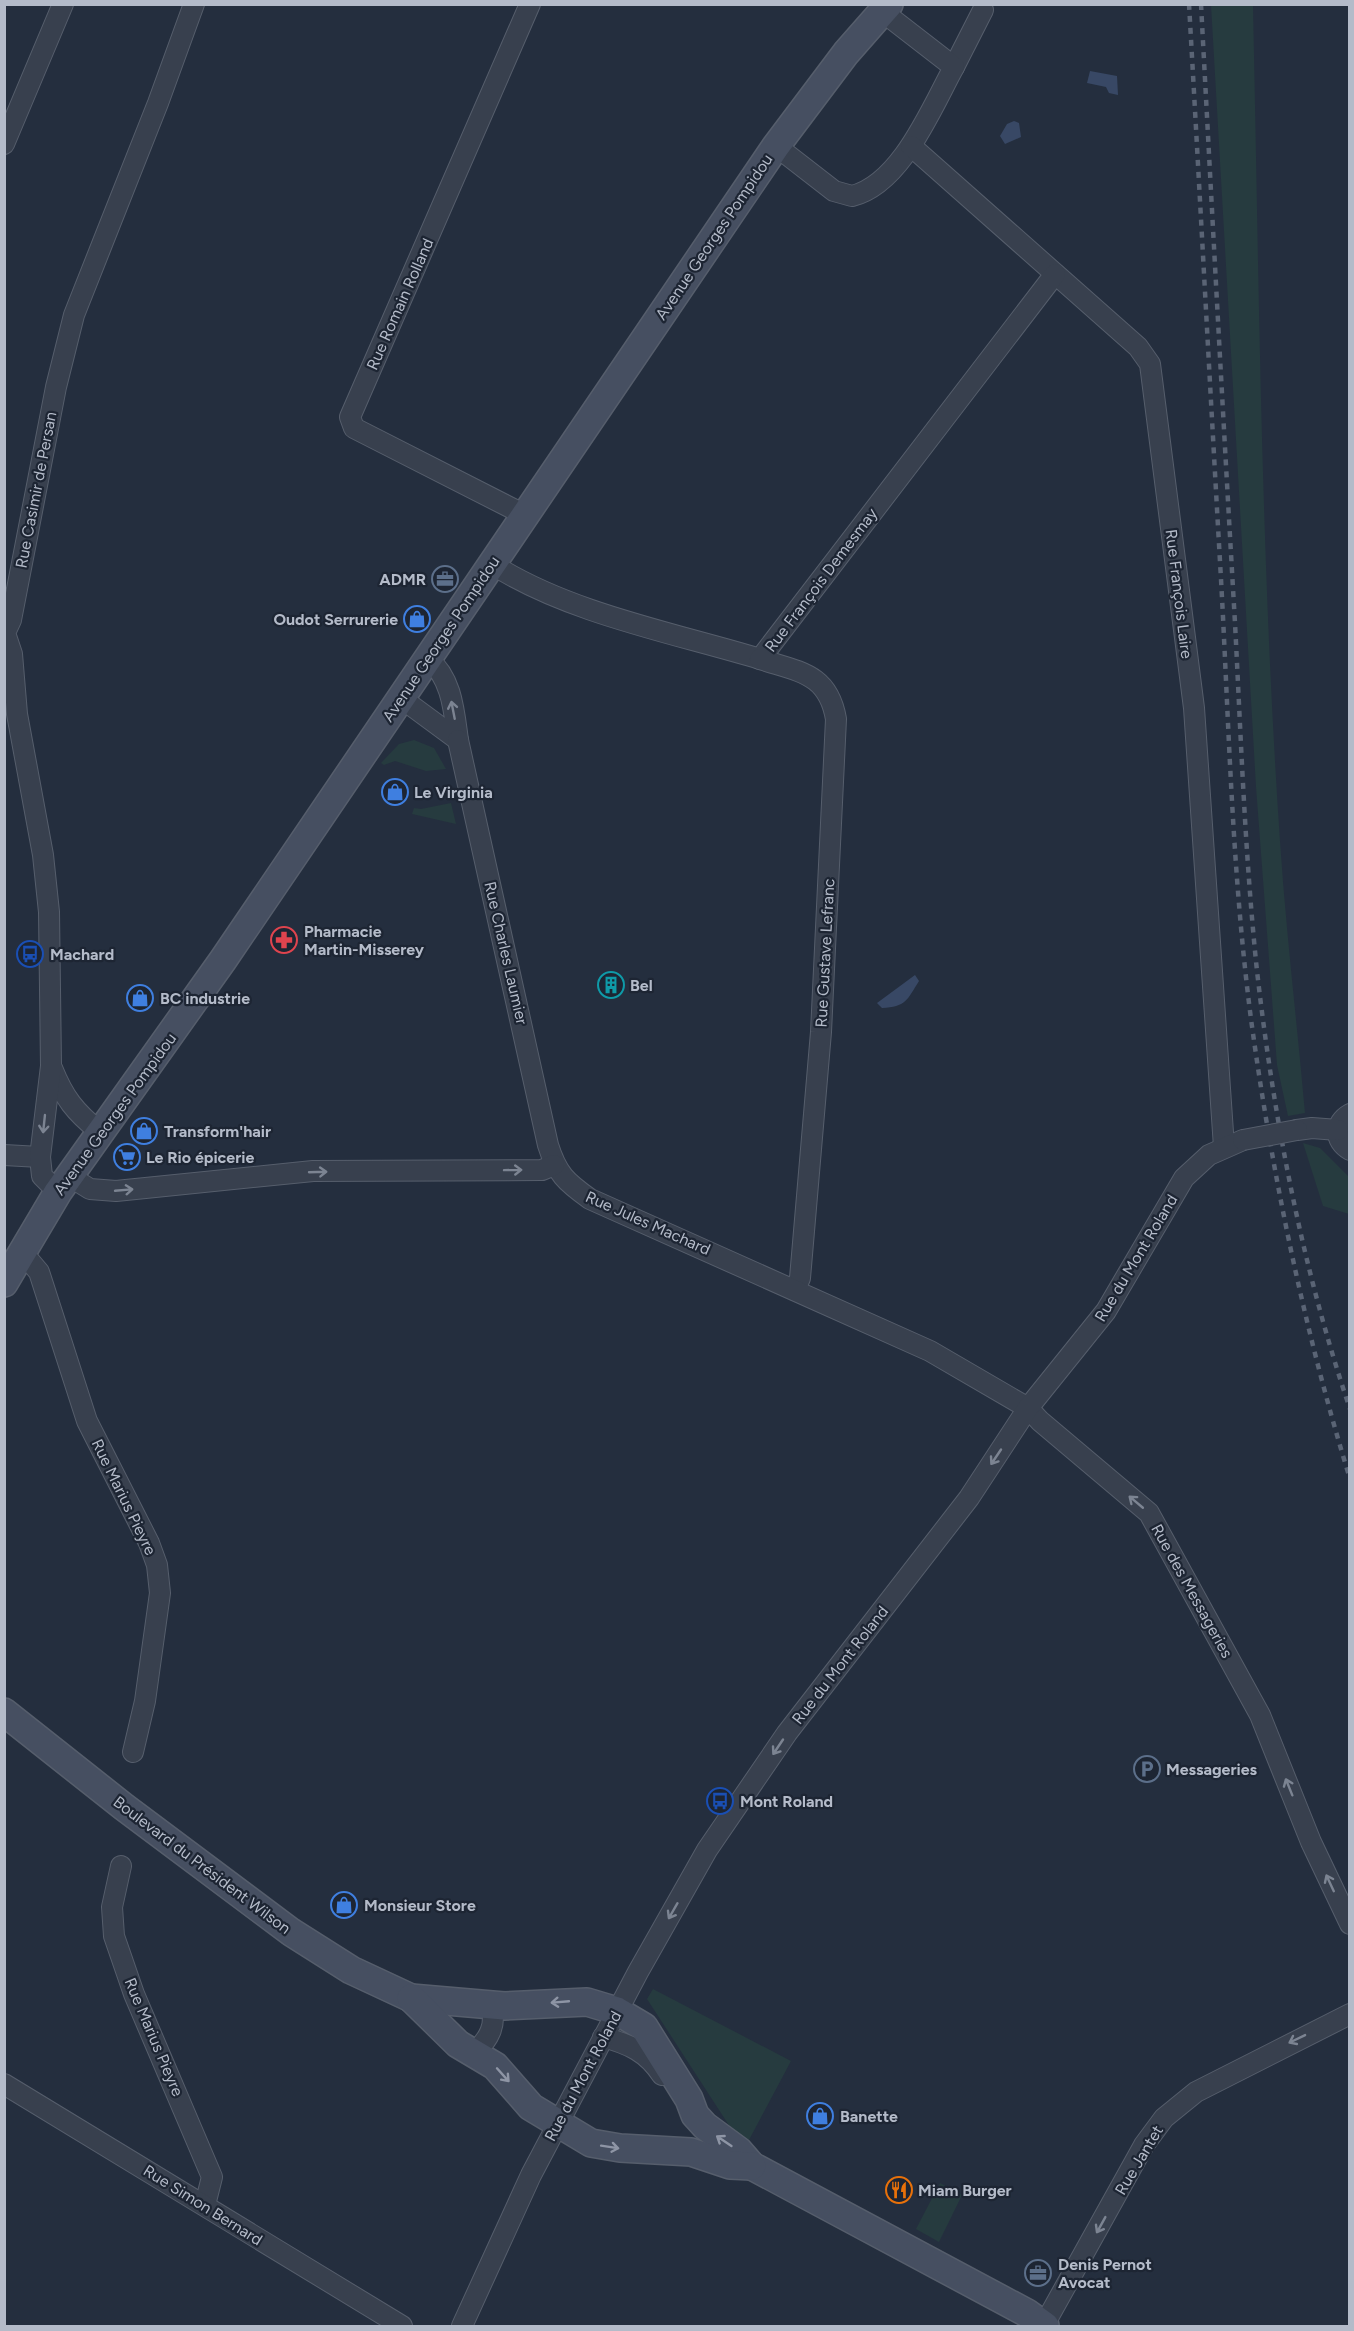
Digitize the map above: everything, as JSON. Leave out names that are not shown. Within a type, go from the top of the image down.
[{"type":"main road","name":"Avenue Georges Pompidou","points":[[4,1282],[63,1184],[166,1042],[776,146],[846,53],[886,8]]},
{"type":"main road","name":"Boulevard du Président Wilson","points":[[4,1712],[124,1807],[297,1936],[351,1970],[411,1998],[458,2044],[475,2052],[495,2066],[531,2107],[557,2124],[591,2143],[691,2152],[730,2165],[752,2166]]},
{"type":"main road","name":"Boulevard du Président Wilson","points":[[411,1998],[491,2006],[571,2001],[602,2005],[617,2011],[644,2027],[689,2099],[695,2115],[705,2126],[740,2151],[752,2166],[885,2235],[1045,2326]]},
{"type":"street","points":[[4,144],[63,4]]},
{"type":"street","name":"Rue Romain Rolland","points":[[525,515],[354,428],[350,417],[530,4]]},
{"type":"street","name":"Rue Casimir de Persan","points":[[63,1184],[42,1176],[40,1156],[51,1066],[47,884],[17,714],[12,654],[5,633],[11,620],[54,398],[74,315],[187,7]]},
{"type":"street","points":[[886,8],[954,68]]},
{"type":"street","points":[[776,146],[834,191],[852,196],[874,187],[911,146],[983,10]]},
{"type":"street","name":"Rue François Laire","points":[[911,146],[1138,347],[1150,364],[1194,708],[1224,1147]]},
{"type":"street","name":"Rue François Demesmay","points":[[492,564],[535,586],[599,612],[760,659],[1055,274]]},
{"type":"street","name":"Rue Charles Laumier","points":[[428,659],[440,668],[446,680],[554,1166]]},
{"type":"street","name":"Rue Gustave Lefranc","points":[[760,659],[811,676],[821,683],[829,693],[836,719],[821,1032],[800,1278],[795,1290]]},
{"type":"street","points":[[401,698],[458,740]]},
{"type":"street","name":"Rue Casimir de Persan","points":[[51,1066],[63,1096],[82,1118],[100,1132]]},
{"type":"street","points":[[1347,1118],[1339,1140],[1348,1150]]},
{"type":"street","name":"Rue du Mont Roland","points":[[462,2326],[528,2179],[617,2011],[707,1850],[787,1733],[969,1498],[1028,1408],[1106,1311],[1184,1178],[1209,1155],[1243,1140],[1312,1128],[1347,1118]]},
{"type":"street","points":[[4,1155],[40,1156]]},
{"type":"street","points":[[63,1184],[116,1191],[313,1171],[542,1170],[554,1166]]},
{"type":"street","name":"Rue Jules Machard","points":[[554,1166],[570,1185],[590,1199],[930,1351],[1028,1408]]},
{"type":"street","name":"Rue Marius Pieyre","points":[[23,1253],[39,1272],[97,1445],[149,1544],[157,1565],[160,1593],[145,1701],[134,1752]]},
{"type":"street","name":"Rue des Messageries","points":[[1028,1408],[1149,1513],[1260,1715],[1311,1842],[1350,1924]]},
{"type":"street","name":"Rue Marius Pieyre","points":[[121,1866],[112,1907],[114,1936],[134,1994],[212,2177],[205,2205]]},
{"type":"street","points":[[446,2032],[451,2015],[461,2002]]},
{"type":"street","points":[[475,2052],[492,2033],[491,2006]]},
{"type":"street","name":"Rue Jantet","points":[[1045,2326],[1144,2145],[1164,2118],[1196,2092],[1350,2014]]},
{"type":"street","points":[[603,2037],[632,2046],[644,2054],[657,2067],[683,2107],[695,2115]]},
{"type":"street","name":"Rue Simon Bernard","points":[[4,2084],[402,2326]]},
{"type":"green space","points":[[1211,5],[1253,5],[1269,632],[1282,875],[1305,1113],[1288,1116],[1277,1065],[1256,787]]},
{"type":"green space","points":[[414,740],[434,748],[446,769],[426,771],[395,761],[384,765],[381,763],[399,744]]},
{"type":"green space","points":[[451,803],[456,824],[412,814],[414,808],[421,809]]},
{"type":"green space","points":[[1303,1143],[1320,1148],[1349,1177],[1349,1214],[1323,1206]]},
{"type":"green space","points":[[653,1989],[791,2061],[749,2140],[732,2130],[647,1999]]},
{"type":"green space","points":[[940,2183],[962,2195],[939,2242],[916,2229]]},
{"type":"water","points":[[1090,71],[1117,76],[1118,95],[1109,93],[1106,87],[1087,83]]},
{"type":"water","points":[[1014,121],[1019,123],[1021,137],[1005,144],[1000,136],[1007,124]]},
{"type":"water","points":[[915,975],[919,981],[912,993],[901,1004],[882,1008],[877,1003]]},
{"type":"railway","points":[[1189,4],[1232,799],[1239,909],[1251,1019],[1259,1077],[1291,1251],[1318,1366],[1350,1479]]},
{"type":"railway","points":[[1201,4],[1249,884],[1257,971],[1272,1082],[1292,1193],[1318,1302],[1350,1409]]},
{"type":"place","name":"ADMR","points":[[445,579]]},
{"type":"place","name":"Oudot Serrurerie","points":[[417,619]]},
{"type":"place","name":"Le Virginia","points":[[395,792]]},
{"type":"place","name":"Pharmacie Martin-Misserey","points":[[284,940]]},
{"type":"place","name":"Machard","points":[[30,954]]},
{"type":"place","name":"Bel","points":[[611,985]]},
{"type":"place","name":"BC industrie","points":[[140,998]]},
{"type":"place","name":"Transform'hair","points":[[144,1131]]},
{"type":"place","name":"Le Rio épicerie","points":[[127,1157]]},
{"type":"place","name":"Messageries","points":[[1147,1769]]},
{"type":"place","name":"Mont Roland","points":[[720,1801]]},
{"type":"place","name":"Monsieur Store","points":[[344,1905]]},
{"type":"place","name":"Banette","points":[[820,2116]]},
{"type":"place","name":"Miam Burger","points":[[899,2190]]},
{"type":"place","name":"Denis Pernot Avocat","points":[[1038,2273]]}]
